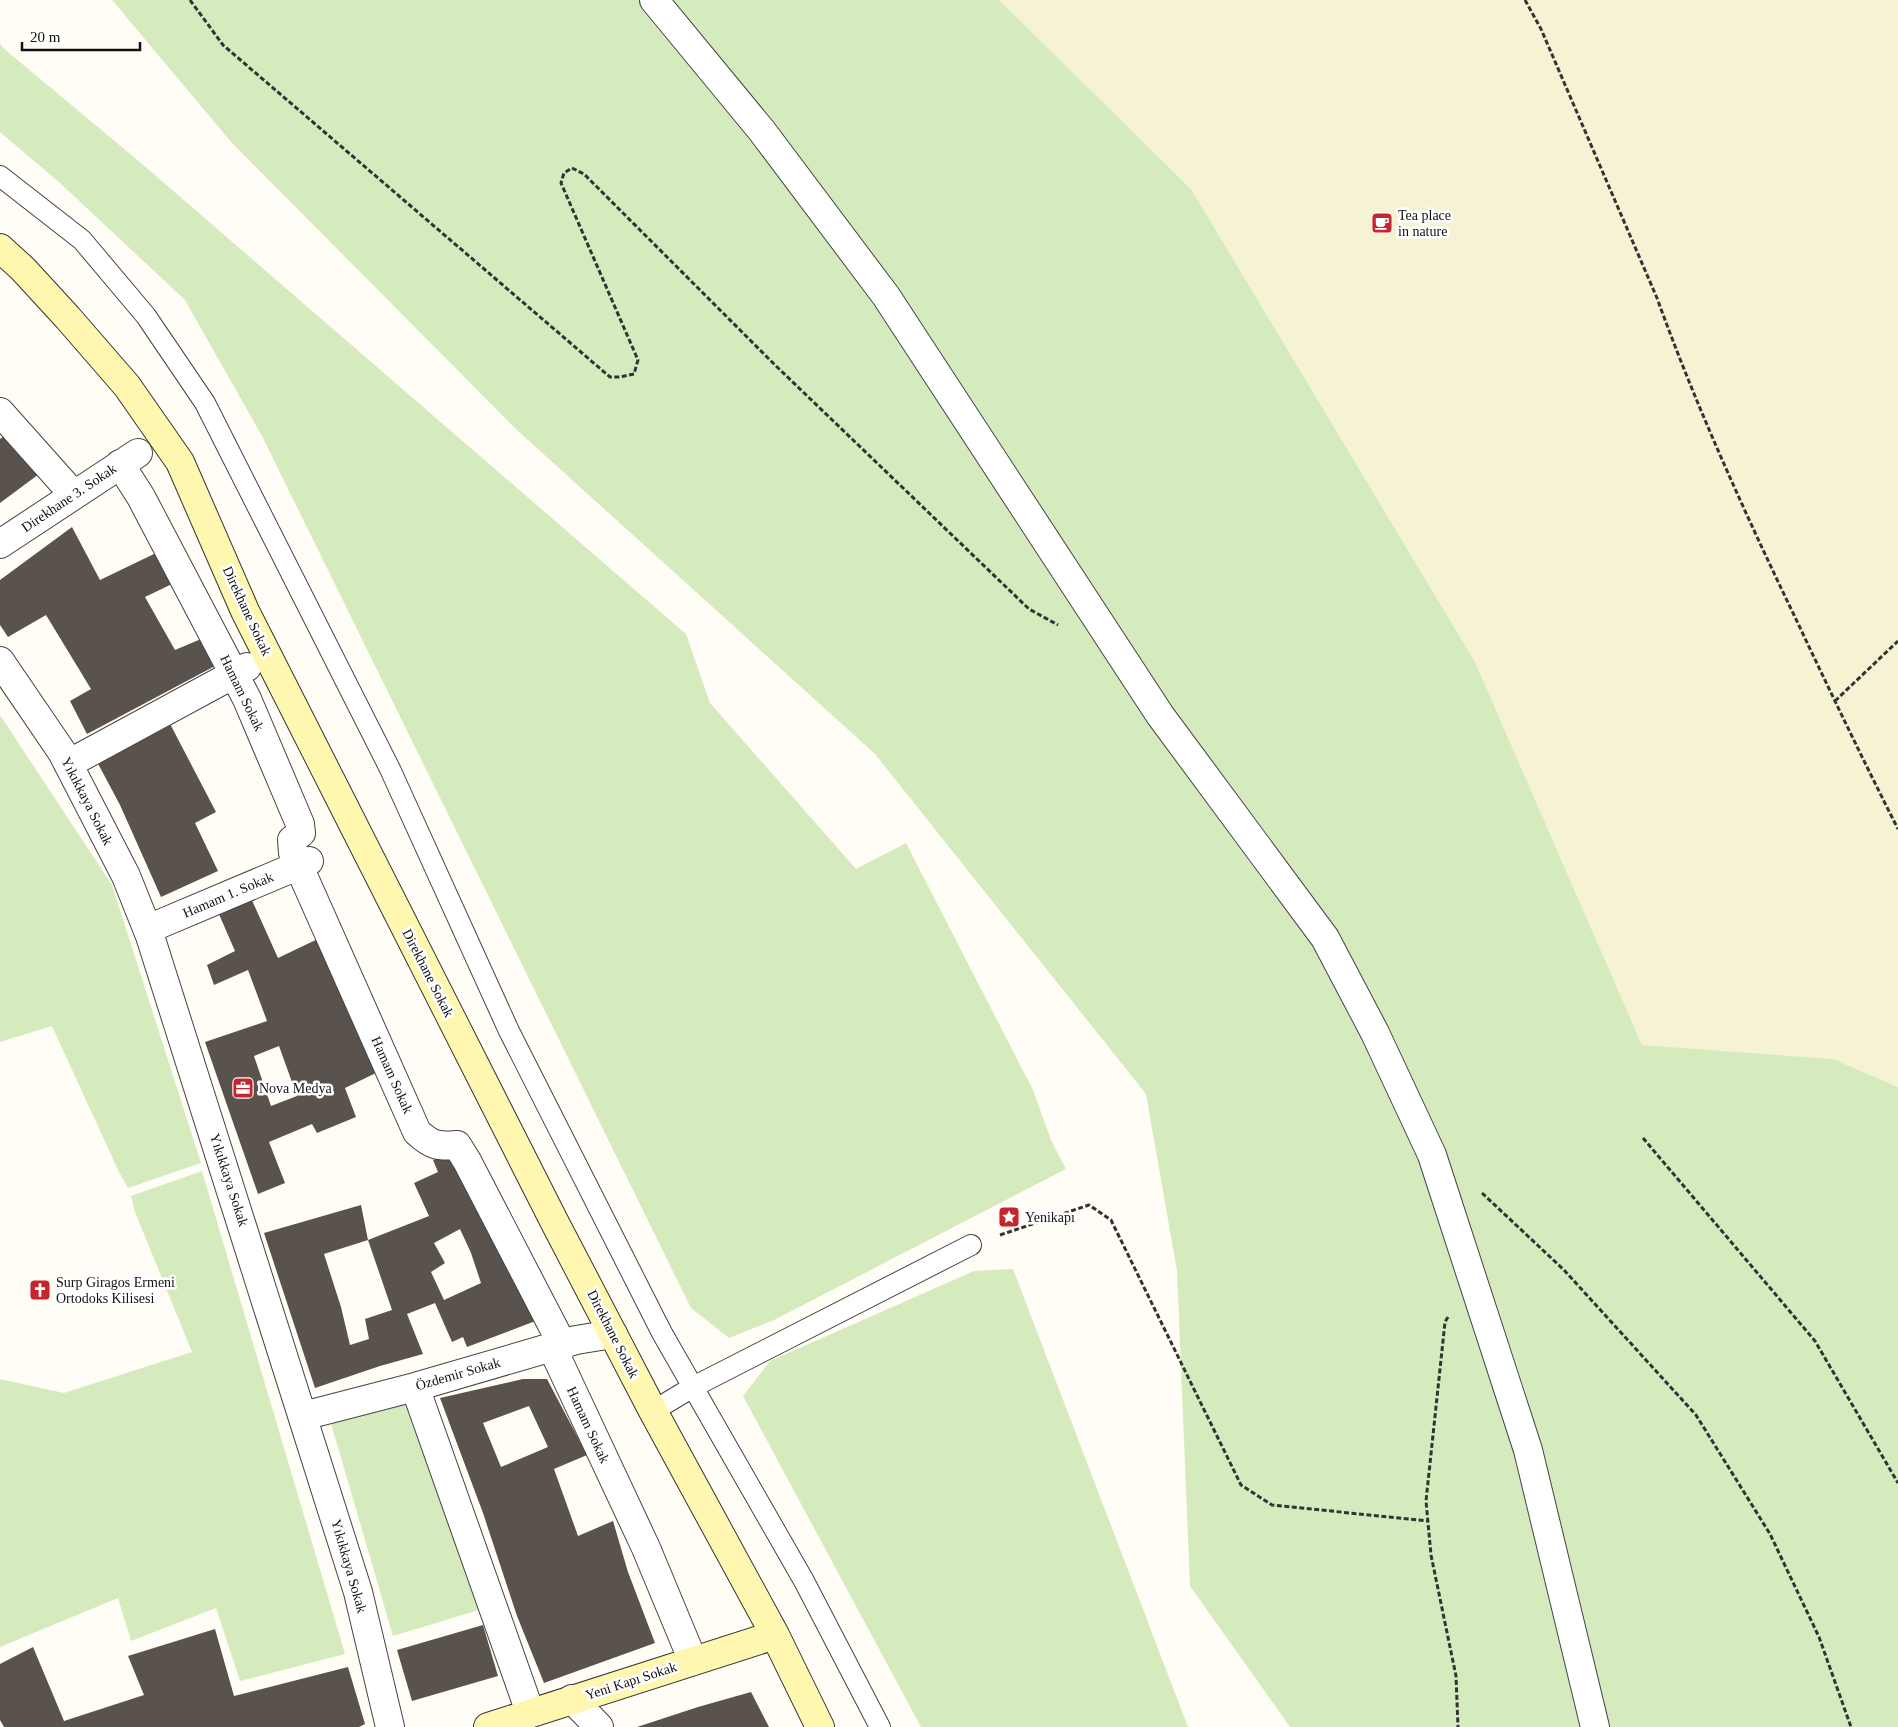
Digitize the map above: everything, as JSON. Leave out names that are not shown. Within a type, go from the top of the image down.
[{"type":"street","points":[[654,0],[762,131],[886,296],[1160,715],[1325,938],[1376,1033],[1432,1155],[1528,1450],[1595,1727]]},
{"type":"street","name":"Direkhane Sokak","points":[[0,248],[23,269],[62,311],[127,386],[180,462],[245,611],[554,1221],[653,1411],[775,1635],[820,1727]]},
{"type":"street","points":[[0,412],[74,495]]},
{"type":"street","name":"Direkhane 3. Sokak","points":[[0,544],[129,458]]},
{"type":"street","name":"Hamam Sokak","points":[[129,458],[141,497],[240,671],[247,700],[300,824],[301,833],[292,840],[293,853],[304,863],[418,1132],[430,1143],[447,1146],[457,1145],[467,1161],[562,1344],[557,1358],[646,1548],[693,1661]]},
{"type":"street","name":"Yıkıkkaya Sokak","points":[[0,661],[62,752],[126,876],[148,929],[358,1592],[390,1727]]},
{"type":"street","points":[[68,764],[240,671]]},
{"type":"street","name":"Hamam 1. Sokak","points":[[148,929],[304,863]]},
{"type":"street","name":"Özdemir Sokak","points":[[303,1416],[415,1387],[562,1344],[613,1334]]},
{"type":"street","points":[[415,1387],[530,1712]]},
{"type":"street","name":"Yeni Kapı Sokak","points":[[488,1727],[775,1635]]},
{"type":"street","points":[[572,1700],[599,1727]]},
{"type":"lane","points":[[0,176],[82,240],[146,316],[205,403],[390,769],[508,1031],[662,1333],[804,1581],[880,1727]]},
{"type":"lane","points":[[653,1411],[693,1387],[971,1245]]},
{"type":"path","points":[[190,0],[223,45],[610,376],[620,377],[634,374],[638,360],[561,183],[564,172],[572,168],[584,174],[775,365],[1029,609],[1063,628]]},
{"type":"path","points":[[1525,0],[1542,29],[1657,298],[1672,340],[1737,495],[1898,830]]},
{"type":"path","points":[[1835,702],[1898,641]]},
{"type":"path","points":[[1643,1138],[1815,1341],[1898,1483]]},
{"type":"path","points":[[1481,1192],[1564,1270],[1696,1415],[1770,1534],[1819,1637],[1851,1727]]},
{"type":"path","points":[[971,1245],[1088,1205],[1112,1220],[1241,1485],[1272,1505],[1428,1521]]},
{"type":"path","points":[[1458,1727],[1456,1676],[1431,1555],[1426,1501],[1445,1322],[1470,1274]]},
{"type":"shaded area","points":[[999,0],[1898,0],[1898,1087],[1833,1059],[1642,1045],[1475,662],[1191,189]]},
{"type":"green space","points":[[112,0],[999,0],[1191,189],[1475,662],[1642,1045],[1833,1059],[1898,1087],[1898,1727],[1290,1727],[1190,1586],[1177,1271],[1146,1094],[875,754],[518,431],[232,143]]},
{"type":"green space","points":[[0,43],[2,47],[141,163],[686,634],[710,703],[856,869],[906,843],[1033,1090],[1051,1140],[1066,1169],[774,1320],[729,1338],[691,1308],[262,436],[185,300],[60,183],[0,132]]},
{"type":"green space","points":[[0,715],[112,885],[201,1163],[128,1188],[52,1026],[0,1042]]},
{"type":"green space","points":[[202,1171],[345,1654],[240,1681],[216,1608],[131,1641],[118,1598],[0,1647],[0,1379],[64,1393],[192,1352],[135,1212],[131,1196]]},
{"type":"green space","points":[[1013,1269],[1188,1727],[921,1727],[743,1396],[770,1361],[974,1271]]},
{"type":"green space","points":[[405,1392],[479,1610],[393,1636],[330,1420]]},
{"type":"building","points":[[4,436],[39,474],[0,503],[0,439]]},
{"type":"building","points":[[72,527],[100,580],[156,553],[172,584],[145,597],[175,650],[201,639],[215,666],[87,734],[70,701],[91,689],[46,615],[8,637],[0,625],[0,580]]},
{"type":"building","points":[[168,720],[216,812],[195,823],[218,871],[161,897],[120,805],[95,758]]},
{"type":"building","points":[[250,896],[278,958],[324,936],[382,1070],[345,1088],[356,1117],[317,1133],[312,1124],[269,1142],[285,1183],[258,1194],[205,1042],[267,1021],[248,970],[214,985],[207,965],[235,951],[218,912]],"holes":[[[279,1046],[297,1096],[271,1106],[254,1056]]]},
{"type":"building","points":[[454,1153],[538,1320],[467,1347],[463,1337],[452,1342],[435,1303],[407,1314],[423,1354],[315,1388],[264,1233],[361,1205],[368,1240],[429,1216],[414,1183],[438,1172],[433,1160]],"holes":[[[460,1229],[471,1253],[481,1283],[444,1300],[431,1272],[445,1263],[434,1243]],[[368,1240],[392,1310],[365,1319],[369,1339],[350,1345],[341,1307],[324,1254]]]},
{"type":"building","points":[[523,1379],[547,1379],[587,1455],[554,1469],[578,1536],[613,1521],[628,1572],[655,1643],[544,1683],[517,1616],[483,1513],[440,1398]],"holes":[[[529,1406],[548,1447],[501,1467],[483,1423]]]},
{"type":"building","points":[[483,1625],[498,1676],[412,1701],[397,1650]]},
{"type":"building","points":[[215,1629],[234,1696],[348,1667],[365,1724],[359,1727],[4,1727],[0,1720],[0,1664],[33,1647],[64,1721],[144,1695],[128,1656]]},
{"type":"building","points":[[751,1692],[769,1727],[637,1727],[698,1707]]},
{"type":"place","name":"Tea place in nature","points":[[1382,223]]},
{"type":"place","name":"Nova Medya","points":[[243,1088]]},
{"type":"place","name":"Yenikapı","points":[[1009,1217]]},
{"type":"place","name":"Surp Giragos Ermeni Ortodoks Kilisesi","points":[[40,1290]]}]
